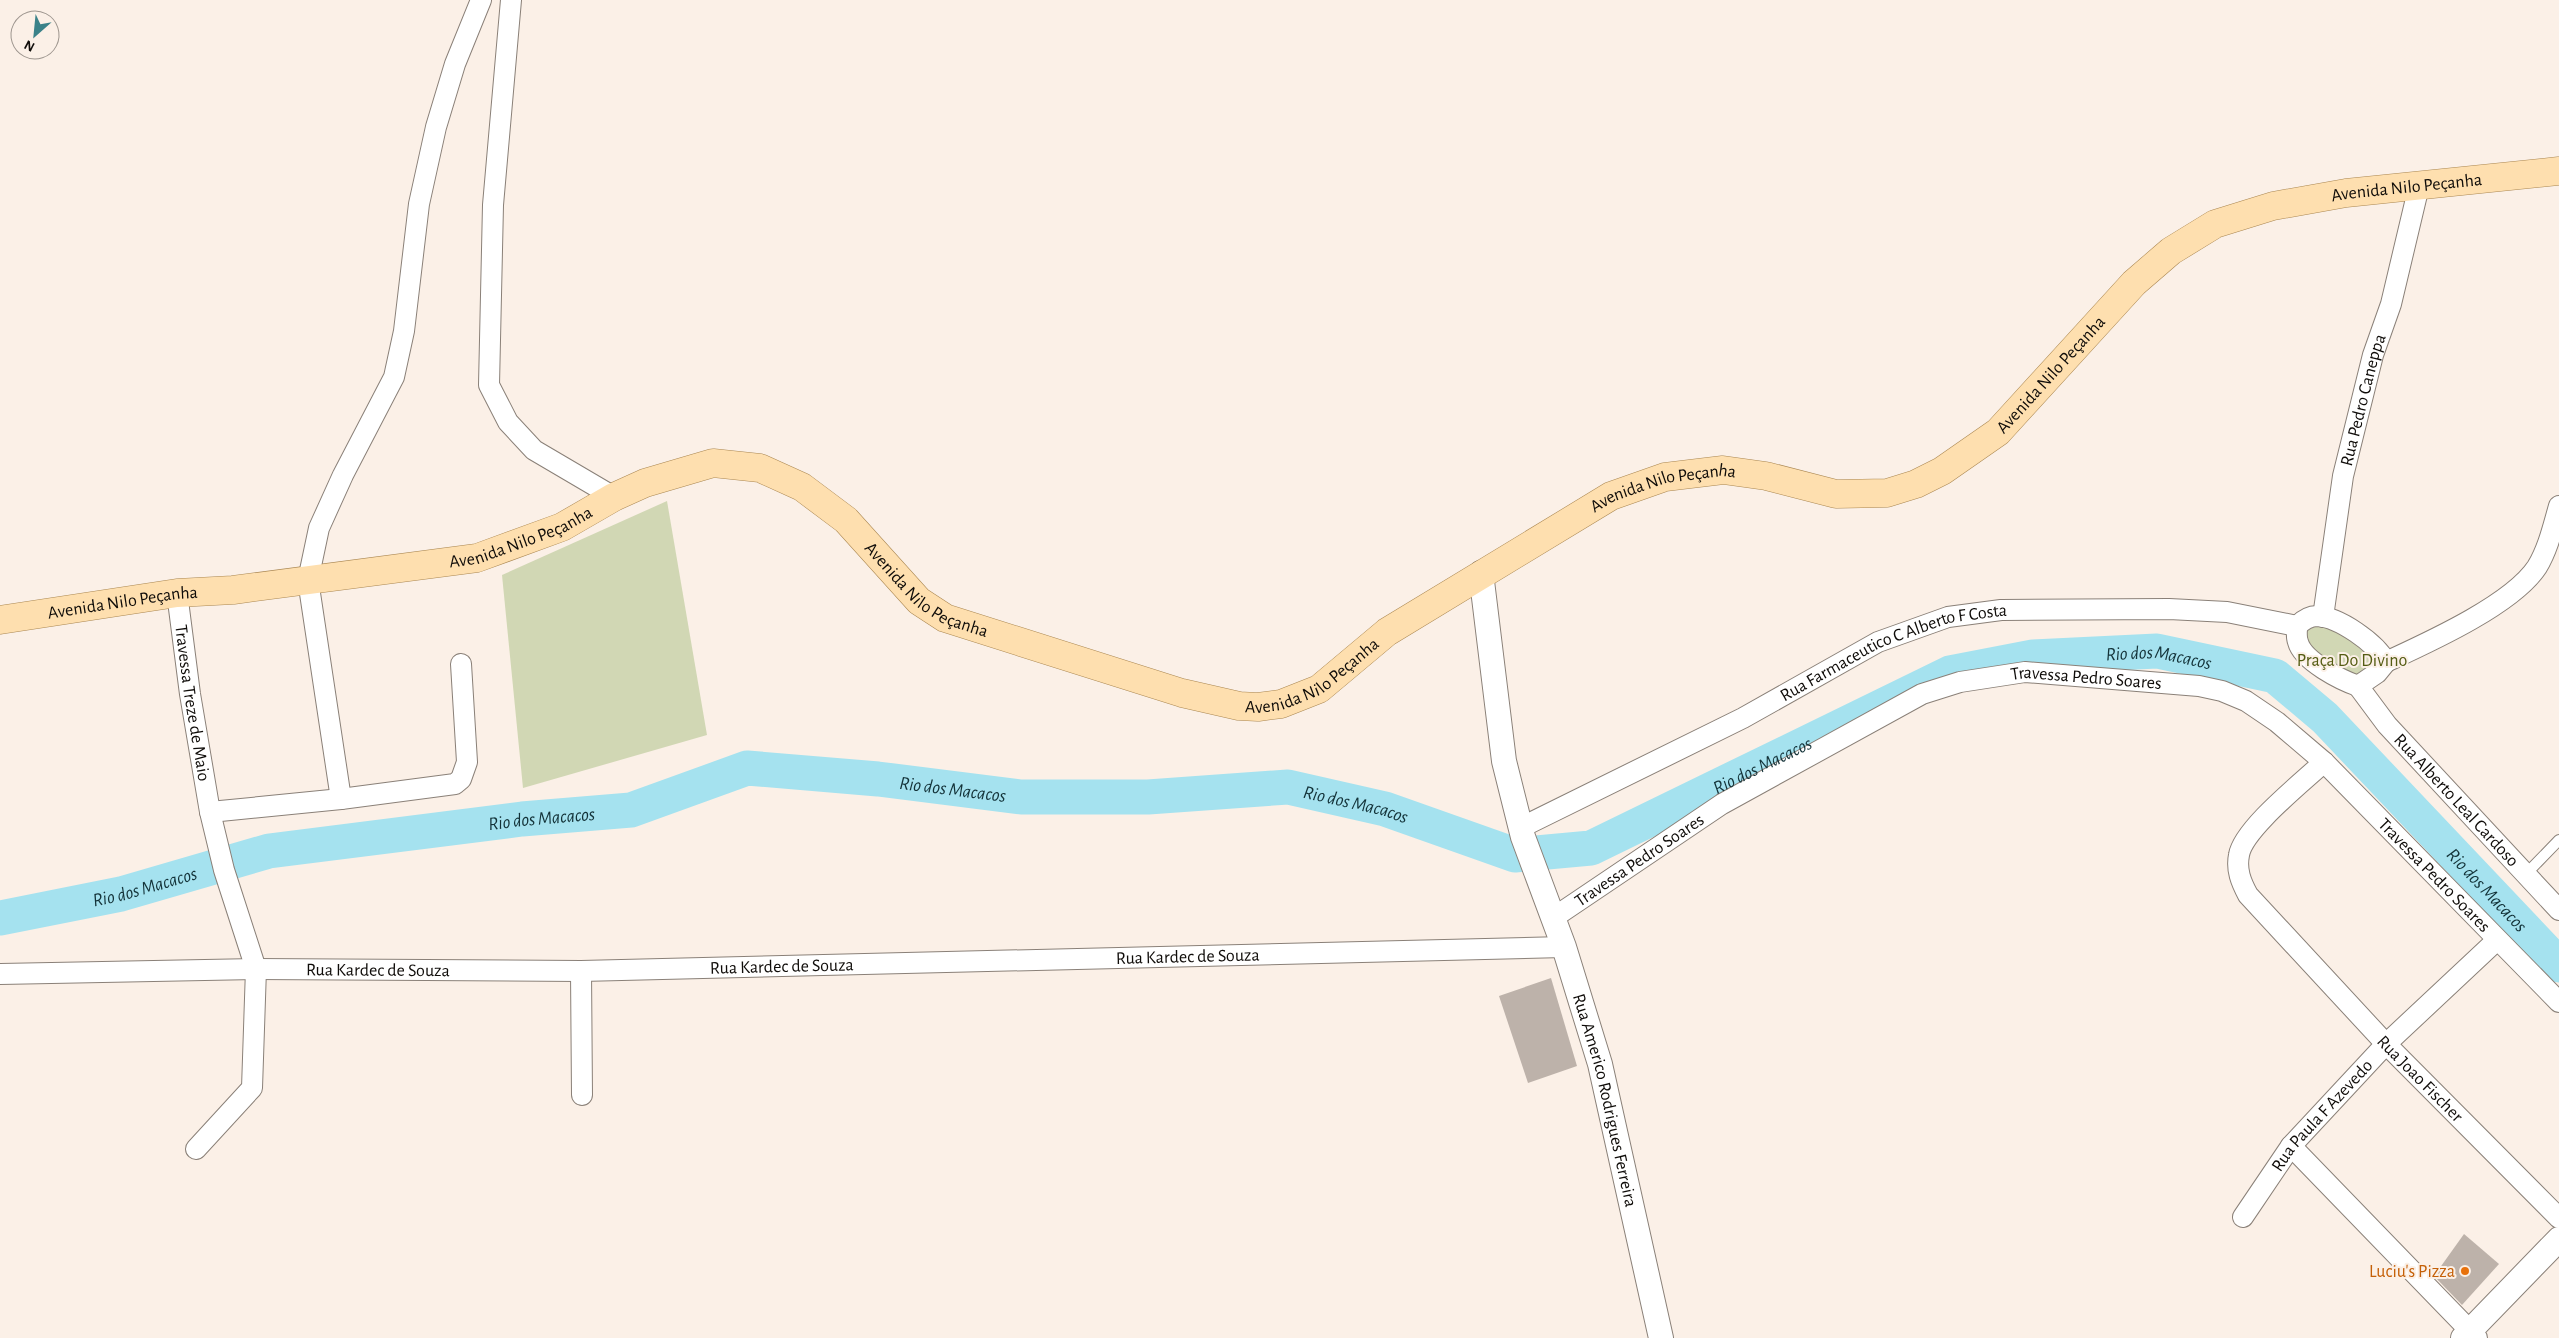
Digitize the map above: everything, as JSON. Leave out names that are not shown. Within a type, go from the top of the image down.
[{"type":"main road","name":"Avenida Nilo Peçanha","points":[[0,620],[177,593],[233,590],[478,558],[562,527],[614,497],[645,483],[713,463],[760,468],[802,487],[846,520],[919,601],[945,618],[1182,693],[1239,706],[1258,707],[1281,704],[1319,689],[1387,632],[1481,573],[1611,496],[1665,477],[1722,470],[1766,476],[1836,494],[1887,493],[1916,484],[1942,471],[1998,432],[2134,283],[2172,251],[2215,224],[2273,206],[2346,193],[2559,171]]},
{"type":"street","points":[[341,799],[308,580],[319,528],[343,475],[394,377],[404,331],[419,204],[436,127],[455,64],[481,0]]},
{"type":"street","points":[[511,0],[493,205],[489,385],[508,422],[534,450],[614,497]]},
{"type":"street","name":"Rua Pedro Caneppa","points":[[2323,617],[2345,467],[2373,356],[2391,304],[2419,186]]},
{"type":"street","points":[[2386,662],[2381,651],[2366,639],[2345,626],[2323,617],[2316,616],[2304,619],[2297,626],[2298,643],[2308,657],[2343,680],[2358,686],[2377,674],[2386,662],[2436,640],[2520,586],[2536,568],[2545,551],[2559,506]]},
{"type":"street","name":"Rua Americo Rodrigues Ferreira","points":[[1481,573],[1504,761],[1522,833],[1564,947],[1600,1064],[1661,1338]]},
{"type":"street","name":"Travessa Treze de Maio","points":[[177,593],[190,694],[210,812],[218,838],[224,870],[256,969],[252,1088],[196,1149]]},
{"type":"street","name":"Rua Farmaceutico C Alberto F Costa","points":[[1522,833],[1743,718],[1878,642],[1948,617],[2001,610],[2169,609],[2227,612],[2297,626]]},
{"type":"street","points":[[210,812],[341,799],[456,784],[461,778],[467,762],[461,664]]},
{"type":"street","name":"Travessa Pedro Soares","points":[[1553,918],[1722,804],[1922,694],[1960,682],[2025,672],[2199,686],[2222,691],[2246,701],[2277,722],[2324,762],[2559,1002]]},
{"type":"street","name":"Rua Alberto Leal Cardoso","points":[[2358,686],[2387,725],[2559,910]]},
{"type":"street","name":"Rua Joao Fischer","points":[[2324,762],[2250,832],[2239,854],[2240,880],[2248,895],[2386,1044],[2559,1218]]},
{"type":"street","name":"Rua Paula F Azevedo","points":[[2243,1218],[2291,1146],[2386,1044],[2497,940]]},
{"type":"street","name":"Rua Kardec de Souza","points":[[0,974],[256,969],[581,971],[1564,947]]},
{"type":"street","points":[[581,971],[582,1095]]},
{"type":"street","points":[[2291,1146],[2470,1336],[2559,1239]]},
{"type":"lane","points":[[2525,875],[2559,840]]},
{"type":"green space","points":[[667,501],[707,735],[523,788],[502,575]]},
{"type":"green space","name":"Praça Do Divino","points":[[2308,618],[2347,630],[2383,656],[2377,673],[2343,681],[2305,641]]},
{"type":"building","points":[[1551,978],[1577,1066],[1528,1083],[1499,996]]},
{"type":"building","name":"Luciu's Pizza","points":[[2464,1234],[2499,1264],[2462,1305],[2434,1276]]},
{"type":"waterway","name":"Rio dos Macacos","points":[[0,918],[121,894],[269,851],[522,819],[631,810],[747,768],[878,779],[1021,797],[1148,797],[1288,787],[1385,809],[1515,855],[1591,848],[1950,673],[2033,657],[2157,651],[2275,676],[2325,718],[2559,965]]},
{"type":"place","name":"Luciu's Pizza","points":[[2465,1271]]}]
